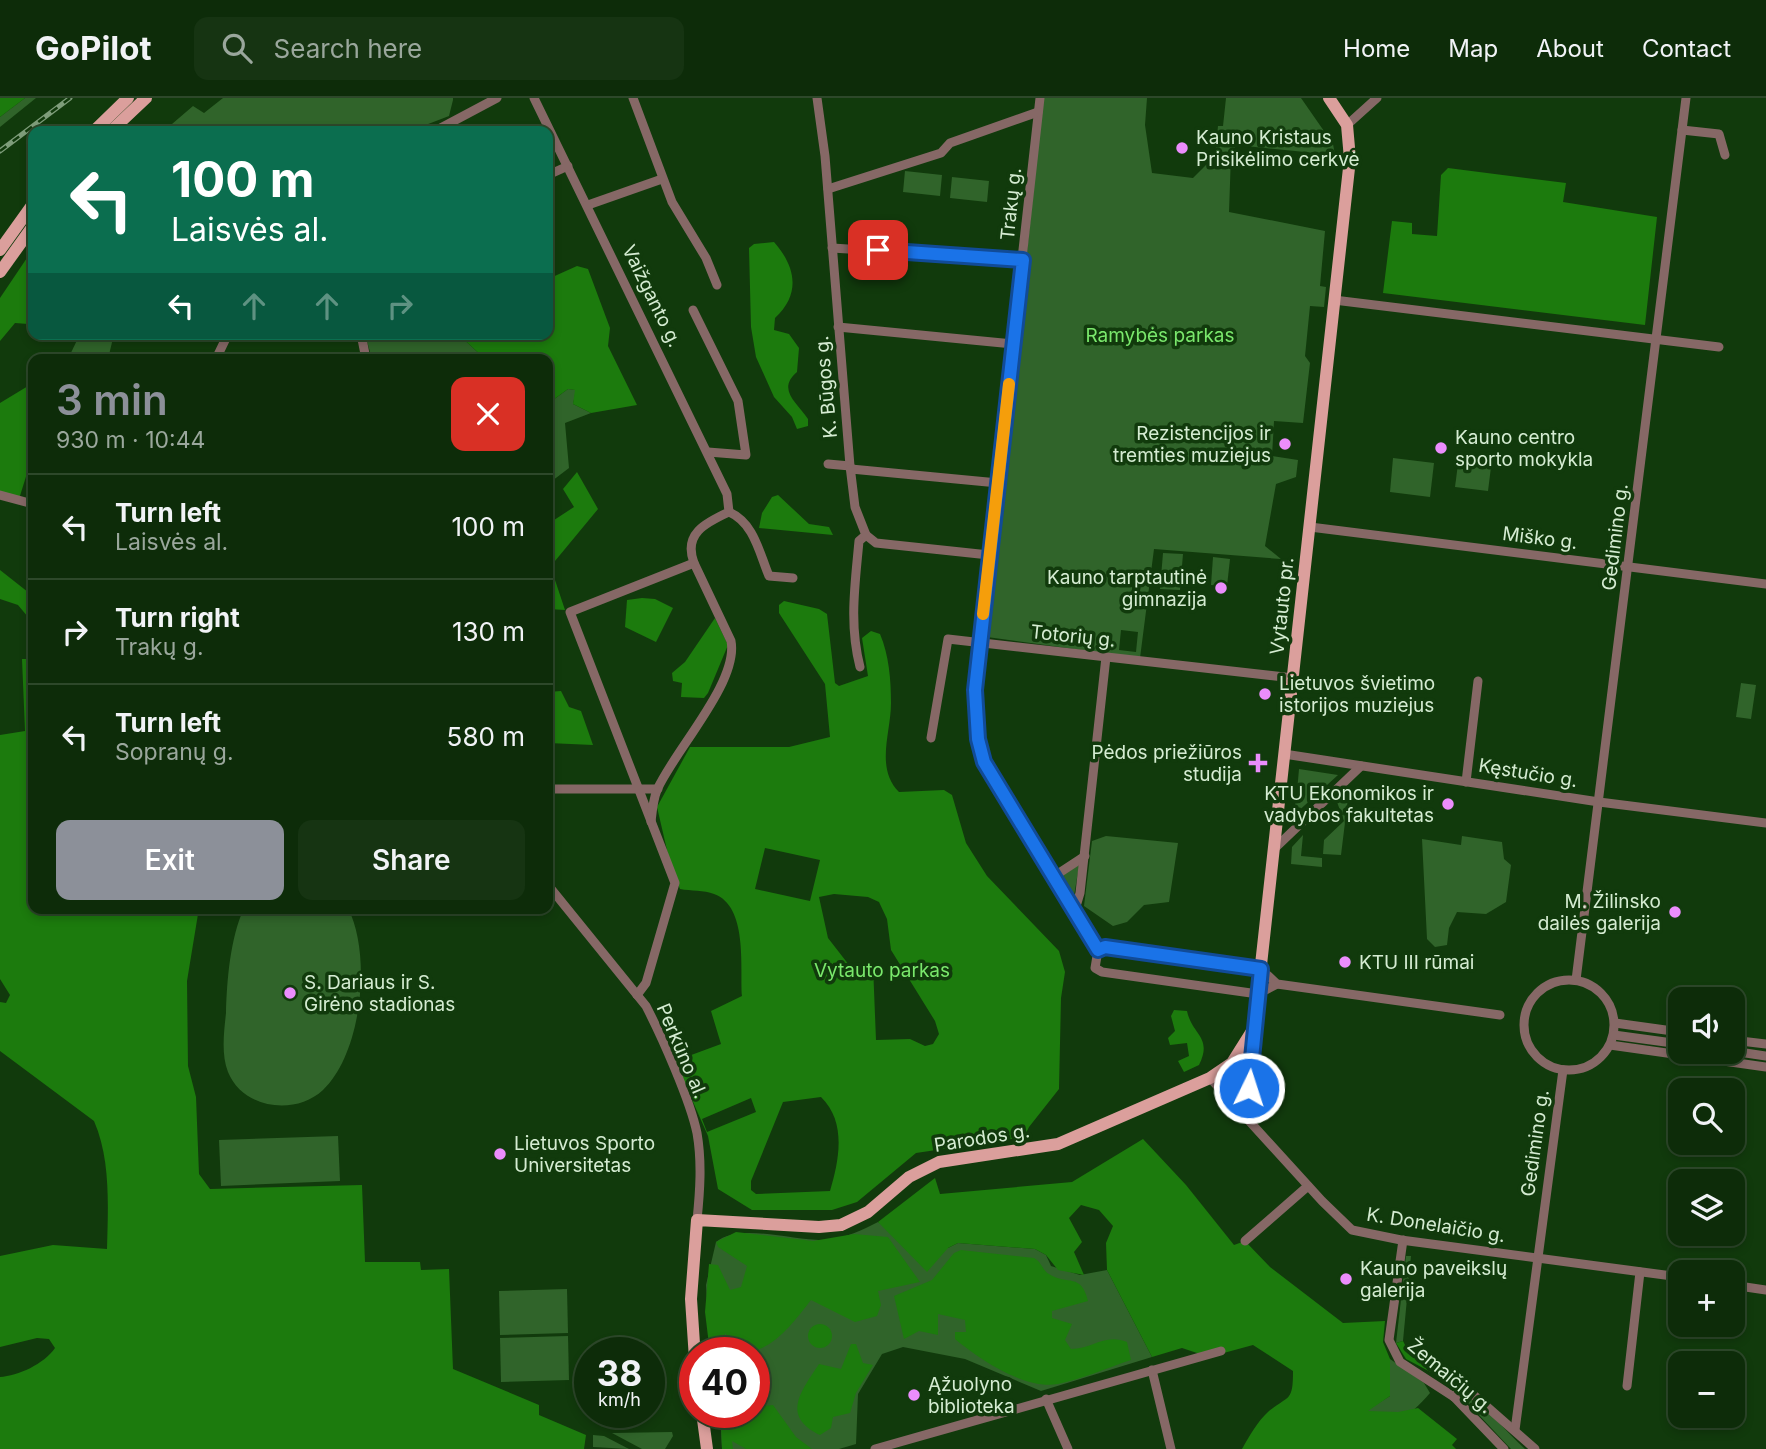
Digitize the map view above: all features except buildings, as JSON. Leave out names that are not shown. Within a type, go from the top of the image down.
[{"type":"main road","points":[[99,126],[128,98]]},
{"type":"main road","points":[[116,126],[146,98]]},
{"type":"main road","name":"Vytauto pr.","points":[[1254,1028],[1350,159],[1347,125],[1329,98]]},
{"type":"main road","points":[[0,250],[28,211]]},
{"type":"main road","points":[[0,272],[28,233]]},
{"type":"main road","name":"Parodos g.","points":[[697,1220],[819,1227],[841,1225],[868,1212],[909,1177],[939,1162],[1058,1144],[1210,1078],[1232,1063],[1254,1028]]},
{"type":"main road","points":[[694,1337],[691,1299],[697,1220]]},
{"type":"main road","points":[[704,1428],[707,1449]]},
{"type":"street","points":[[444,126],[497,98]]},
{"type":"street","name":"Vaižganto g.","points":[[534,98],[548,126]]},
{"type":"street","points":[[633,98],[662,179],[718,285]]},
{"type":"street","name":"K. Būgos g.","points":[[817,98],[828,190],[850,468],[855,507],[866,536]]},
{"type":"street","name":"Trakų g.","points":[[1040,98],[979,643],[975,690],[978,739],[984,762],[1098,950],[1095,968],[1101,972],[1258,994]]},
{"type":"street","points":[[1347,125],[1377,98]]},
{"type":"street","name":"Gedimino g.","points":[[1576,980],[1686,98]]},
{"type":"street","points":[[828,190],[941,153],[950,143],[1038,112]]},
{"type":"street","points":[[1682,130],[1719,134],[1725,155]]},
{"type":"street","name":"Vaižganto g.","points":[[553,136],[708,452],[727,494],[729,512]]},
{"type":"street","points":[[553,172],[568,166]]},
{"type":"street","points":[[588,205],[662,179]]},
{"type":"street","points":[[832,248],[1023,260]]},
{"type":"street","points":[[1334,300],[1719,347]]},
{"type":"street","points":[[692,310],[738,401],[746,455],[708,452]]},
{"type":"street","points":[[838,327],[1013,344]]},
{"type":"street","points":[[828,464],[998,483]]},
{"type":"street","points":[[0,495],[28,503]]},
{"type":"street","points":[[650,824],[658,789],[726,675],[733,652],[731,641],[694,563],[690,548],[696,531],[729,512],[741,519],[751,530],[769,576],[793,578]]},
{"type":"street","name":"Miško g.","points":[[1310,527],[1766,584]]},
{"type":"street","points":[[860,667],[852,611],[859,541],[866,536],[876,543],[989,555]]},
{"type":"street","points":[[637,995],[646,983],[675,892],[675,883],[570,612],[694,563]]},
{"type":"street","name":"Totorių g.","points":[[931,738],[948,639],[1293,678]]},
{"type":"street","points":[[1071,906],[1077,902],[1080,893],[1106,657]]},
{"type":"street","points":[[1466,782],[1478,681]]},
{"type":"street","name":"Kęstučio g.","points":[[1284,754],[1599,802],[1766,823]]},
{"type":"street","points":[[1274,849],[1362,766]]},
{"type":"street","points":[[553,789],[658,789]]},
{"type":"street","points":[[1052,877],[1085,856]]},
{"type":"street","name":"Perkūno al.","points":[[553,891],[637,995],[656,1026],[696,1129],[700,1176],[697,1220]]},
{"type":"street","points":[[1098,950],[1105,947],[1261,969],[1277,984],[1500,1015]]},
{"type":"street","points":[[1576,980],[1595,987],[1605,997],[1615,1023],[1614,1035],[1610,1045],[1591,1065],[1563,1070],[1547,1064],[1534,1053],[1526,1038],[1525,1018],[1530,1003],[1542,989],[1558,981],[1576,980]]},
{"type":"street","points":[[1258,994],[1277,984]]},
{"type":"street","points":[[1615,1023],[1668,1030]]},
{"type":"street","name":"Vytauto pr.","points":[[1253,1123],[1248,1103],[1254,1028]]},
{"type":"street","points":[[1614,1035],[1668,1042]]},
{"type":"street","points":[[1745,1042],[1766,1044]]},
{"type":"street","points":[[1610,1045],[1766,1067]]},
{"type":"street","points":[[1745,1053],[1766,1056]]},
{"type":"street","name":"Gedimino g.","points":[[1515,1430],[1563,1070]]},
{"type":"street","name":"K. Donelaičio g.","points":[[1210,1078],[1308,1186],[1352,1230],[1403,1240],[1668,1276]]},
{"type":"street","points":[[1245,1241],[1308,1186]]},
{"type":"street","name":"Žemaičių g.","points":[[1403,1240],[1390,1345],[1402,1364],[1454,1397],[1504,1449]]},
{"type":"street","points":[[1626,1386],[1640,1272]]},
{"type":"street","points":[[1745,1287],[1766,1290]]},
{"type":"street","points":[[875,1449],[1221,1351]]},
{"type":"street","points":[[1152,1370],[1171,1449]]},
{"type":"street","points":[[1454,1397],[1461,1389],[1469,1391],[1535,1449]]},
{"type":"street","points":[[1046,1399],[1068,1449]]},
{"type":"green space","points":[[0,98],[25,98],[0,117]]},
{"type":"green space","points":[[25,98],[36,98],[0,127],[0,117]]},
{"type":"green space","points":[[223,98],[453,98],[449,116],[423,126],[172,124],[193,106],[204,113]]},
{"type":"green space","name":"Ramybės parkas","points":[[1043,98],[1147,98],[1145,125],[1152,173],[1193,178],[1215,156],[1218,126],[1223,126],[1226,98],[1301,98],[1333,144],[1335,155],[1236,145],[1231,155],[1229,212],[1325,231],[1320,286],[1326,287],[1324,307],[1310,306],[1305,356],[1310,363],[1303,423],[1274,421],[1272,456],[1298,460],[1296,477],[1276,484],[1265,546],[1281,559],[1154,549],[1140,658],[987,637]],"holes":[[[1121,630],[1138,632],[1136,652],[1119,650]]]},
{"type":"green space","points":[[1448,168],[1566,183],[1563,202],[1657,217],[1645,325],[1383,293],[1392,221],[1412,223],[1412,234],[1437,236],[1441,175]]},
{"type":"green space","points":[[905,171],[942,175],[940,196],[903,192]]},
{"type":"green space","points":[[952,177],[989,181],[987,202],[950,198]]},
{"type":"green space","points":[[774,242],[791,271],[792,290],[789,300],[775,318],[774,330],[789,334],[799,348],[797,372],[788,385],[791,396],[808,419],[808,426],[797,429],[792,417],[774,397],[756,357],[751,327],[749,248],[754,244]]},
{"type":"green space","points":[[28,256],[28,324],[15,323],[0,341],[0,298]]},
{"type":"green space","points":[[577,266],[588,269],[610,328],[608,346],[637,405],[591,413],[573,404],[575,390],[568,389],[553,400],[553,354],[480,354],[464,340],[553,340],[553,277]]},
{"type":"green space","points":[[77,340],[113,340],[109,354],[70,354]]},
{"type":"green space","points":[[367,340],[464,340],[480,354],[446,353],[371,354]]},
{"type":"green space","points":[[28,386],[28,470],[19,499],[0,493],[0,403]]},
{"type":"green space","points":[[568,389],[576,390],[573,404],[591,413],[565,423],[569,468],[553,480],[553,400]]},
{"type":"green space","points":[[1393,458],[1434,463],[1430,497],[1390,492]]},
{"type":"green space","points":[[1458,464],[1491,467],[1488,491],[1455,487]]},
{"type":"green space","points":[[577,472],[598,509],[555,561],[553,521],[574,507],[563,489]]},
{"type":"green space","points":[[778,495],[809,524],[829,527],[833,535],[759,528],[762,513],[772,497]]},
{"type":"green space","points":[[1163,553],[1183,554],[1180,590],[1160,589]]},
{"type":"green space","points":[[1213,557],[1230,559],[1227,586],[1211,585]]},
{"type":"green space","points":[[0,570],[28,592],[28,617],[18,605],[0,599]]},
{"type":"green space","points":[[553,574],[565,610],[553,609]]},
{"type":"green space","points":[[655,599],[673,608],[656,642],[625,627],[627,600]]},
{"type":"green space","name":"Vytauto parkas","points":[[784,601],[819,609],[827,614],[835,683],[839,686],[868,676],[862,638],[871,631],[880,634],[886,650],[890,677],[891,703],[886,761],[892,783],[899,792],[944,790],[952,795],[966,843],[987,876],[1059,951],[1065,972],[1061,998],[1059,1089],[1024,1137],[916,1153],[857,1202],[832,1210],[752,1210],[718,1189],[708,1136],[675,1061],[721,1044],[711,1011],[742,996],[740,939],[732,911],[725,901],[714,894],[680,889],[670,863],[657,807],[690,747],[789,747],[830,737],[825,684],[779,613],[779,605]],"holes":[[[765,848],[820,860],[810,901],[755,889]],[[834,894],[868,897],[879,902],[887,919],[891,950],[935,1021],[939,1034],[933,1044],[925,1046],[910,1039],[876,1040],[873,965],[849,965],[828,938],[819,897]],[[821,1097],[835,1118],[839,1142],[830,1191],[756,1194],[751,1190],[751,1181],[783,1102]],[[751,1098],[756,1112],[707,1132],[702,1119]]]},
{"type":"green space","points":[[715,618],[728,645],[708,693],[704,698],[681,697],[682,683],[673,681],[672,673],[685,662]]},
{"type":"green space","points":[[22,659],[28,659],[28,914],[198,914],[187,981],[188,1066],[196,1097],[199,1174],[210,1189],[362,1185],[365,1262],[420,1262],[421,1270],[449,1269],[453,1369],[539,1405],[539,1415],[586,1435],[584,1449],[0,1449],[0,1377],[30,1368],[55,1348],[49,1339],[37,1338],[0,1347],[0,1256],[53,1245],[107,1249],[106,1168],[94,1121],[0,1051],[0,1002],[6,1003],[10,995],[0,979],[0,735],[25,731]]},
{"type":"green space","points":[[1741,683],[1756,685],[1751,719],[1736,717]]},
{"type":"green space","points":[[561,691],[569,707],[581,711],[593,745],[553,743],[553,692]]},
{"type":"green space","points":[[1299,769],[1338,775],[1294,815],[1296,798],[1301,798],[1302,793],[1297,792]]},
{"type":"green space","points":[[1349,790],[1341,855],[1323,854],[1324,840],[1344,821],[1337,802]]},
{"type":"green space","points":[[1303,835],[1301,856],[1322,858],[1322,867],[1291,864],[1292,847]]},
{"type":"green space","points":[[1106,836],[1178,843],[1169,902],[1144,905],[1127,922],[1113,926],[1084,906],[1092,841]]},
{"type":"green space","points":[[1462,836],[1502,842],[1504,859],[1511,865],[1506,902],[1486,914],[1457,912],[1449,928],[1447,945],[1435,947],[1427,939],[1422,839],[1461,845]]},
{"type":"green space","points":[[1079,866],[1074,896],[1062,876]]},
{"type":"green space","points":[[242,914],[350,914],[355,928],[360,951],[361,976],[359,1003],[347,1053],[323,1090],[298,1103],[271,1105],[257,1101],[235,1084],[228,1072],[224,1043],[228,973]]},
{"type":"green space","points":[[1174,1010],[1187,1011],[1204,1048],[1199,1065],[1184,1072],[1178,1061],[1189,1056],[1187,1043],[1170,1045],[1168,1038],[1175,1031],[1171,1016]]},
{"type":"green space","points":[[338,1136],[340,1181],[221,1186],[219,1140]]},
{"type":"green space","points":[[1143,1139],[1186,1185],[1234,1245],[1245,1241],[1270,1267],[1343,1323],[1385,1321],[1383,1342],[1390,1359],[1390,1396],[1368,1411],[1398,1412],[1418,1408],[1457,1439],[1452,1445],[1456,1449],[1242,1449],[1265,1415],[1291,1393],[1293,1371],[1253,1345],[1209,1357],[1182,1348],[1152,1357],[1107,1270],[1106,1243],[1113,1226],[1099,1210],[1081,1205],[1069,1218],[1082,1242],[1074,1252],[1084,1275],[1058,1270],[1046,1255],[1035,1249],[958,1243],[948,1248],[927,1272],[878,1222],[935,1178],[940,1194],[1072,1182]]},
{"type":"green space","points":[[878,1222],[889,1230],[948,1248],[958,1243],[1035,1249],[1046,1255],[1051,1266],[1080,1275],[1107,1270],[1152,1357],[1041,1391],[965,1359],[903,1347],[882,1354],[858,1394],[856,1444],[839,1449],[722,1449],[721,1428],[770,1428],[770,1337],[709,1337],[706,1285],[716,1242],[726,1236],[753,1233],[827,1240],[860,1231]]},
{"type":"green space","points":[[736,1232],[813,1241],[854,1234],[888,1237],[920,1282],[878,1291],[881,1305],[877,1316],[855,1322],[811,1300],[781,1335],[770,1343],[770,1337],[728,1337],[725,1333],[725,1337],[708,1337],[705,1312],[709,1264],[718,1265],[730,1290],[741,1287],[747,1266],[718,1247],[716,1242]]},
{"type":"green space","points":[[961,1250],[1034,1258],[1049,1274],[1078,1283],[1088,1301],[1052,1311],[1052,1318],[1072,1324],[1065,1340],[1071,1349],[1105,1340],[1119,1340],[1127,1342],[1131,1360],[1076,1379],[1045,1385],[1017,1378],[1003,1371],[955,1339],[955,1332],[966,1332],[965,1320],[938,1314],[938,1335],[919,1331],[904,1339],[894,1296],[932,1280],[954,1253]]},
{"type":"green space","points":[[1406,1256],[1411,1256],[1403,1341],[1396,1343]]},
{"type":"green space","points":[[567,1289],[568,1333],[500,1335],[499,1291]]},
{"type":"green space","points":[[820,1324],[829,1327],[832,1336],[829,1345],[820,1348],[811,1345],[808,1336],[811,1327]]},
{"type":"green space","points":[[568,1336],[569,1380],[501,1382],[500,1338]]},
{"type":"green space","points":[[1403,1341],[1407,1349],[1455,1385],[1406,1359],[1396,1343]]},
{"type":"green space","points":[[851,1344],[856,1344],[863,1363],[873,1365],[856,1393],[850,1413],[833,1417],[831,1428],[820,1435],[801,1420],[798,1402],[801,1393],[819,1364],[841,1369]]},
{"type":"green space","points":[[1390,1359],[1424,1383],[1430,1393],[1394,1426],[1351,1448],[1253,1449],[1366,1411],[1390,1396]]},
{"type":"green space","points":[[1469,1395],[1525,1449],[1511,1449],[1464,1399]]},
{"type":"green space","points":[[770,1405],[773,1405],[796,1437],[812,1449],[746,1449],[732,1441],[733,1449],[722,1449],[721,1428],[770,1428]]},
{"type":"green space","points":[[672,1432],[673,1436],[665,1449],[642,1449],[612,1433]]},
{"type":"green space","points":[[593,1435],[604,1436],[629,1449],[593,1447]]},
{"type":"railway","points":[[33,126],[70,98]]},
{"type":"railway","points":[[0,151],[28,130]]},
{"type":"slow traffic","points":[[983,614],[1009,384]]},
{"type":"place","name":"Kauno Kristaus Prisikėlimo cerkvė","points":[[1182,148]]},
{"type":"place","name":"Rezistencijos ir tremties muziejus","points":[[1285,444]]},
{"type":"place","name":"Kauno centro sporto mokykla","points":[[1441,448]]},
{"type":"place","name":"Kauno tarptautinė gimnazija","points":[[1221,588]]},
{"type":"place","name":"Lietuvos švietimo istorijos muziejus","points":[[1265,694]]},
{"type":"place","name":"Pėdos priežiūros studija","points":[[1258,763]]},
{"type":"place","name":"KTU Ekonomikos ir vadybos fakultetas","points":[[1448,804]]},
{"type":"place","name":"M. Žilinsko dailės galerija","points":[[1675,912]]},
{"type":"place","name":"KTU III rūmai","points":[[1345,962]]},
{"type":"place","name":"S. Dariaus ir S. Girėno stadionas","points":[[290,993]]},
{"type":"place","name":"Lietuvos Sporto Universitetas","points":[[500,1154]]},
{"type":"place","name":"Kauno paveikslų galerija","points":[[1346,1279]]},
{"type":"place","name":"Ąžuolyno biblioteka","points":[[914,1395]]},
{"type":"route","points":[[878,250],[1023,260],[975,690],[978,739],[984,762],[1098,950],[1105,947],[1261,969],[1249,1088]]}]
